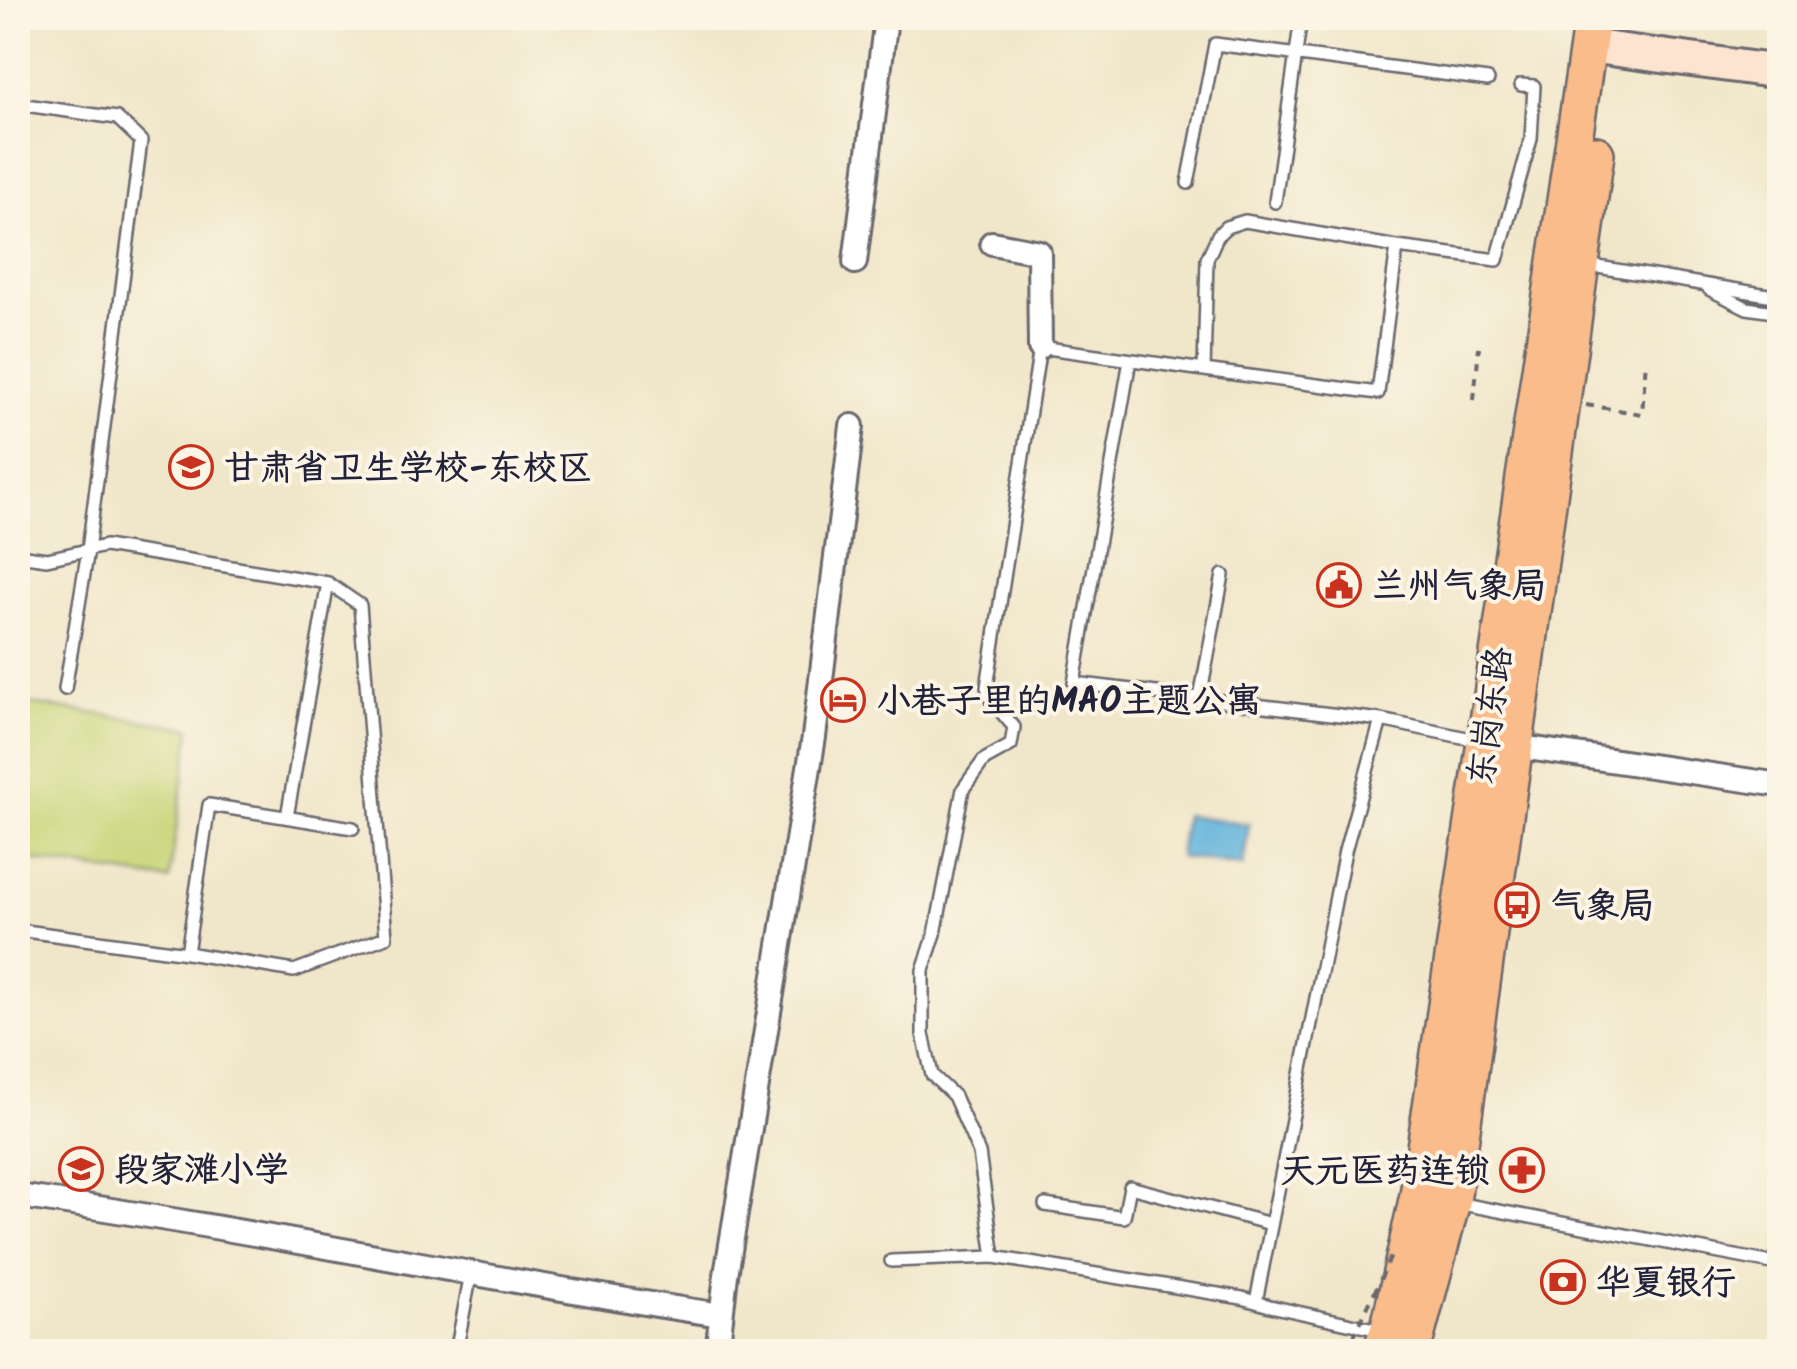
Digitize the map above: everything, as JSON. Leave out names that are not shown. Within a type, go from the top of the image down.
[{"type":"main road","points":[[1601,32],[1780,72]]},
{"type":"main road","name":"东岗东路","points":[[1500,744],[1582,264],[1601,32]]},
{"type":"main road","name":"东岗东路","points":[[1392,1345],[1416,1336],[1435,1199],[1506,805],[1500,744],[1601,32]]},
{"type":"street","points":[[855,262],[886,18]]},
{"type":"street","points":[[992,243],[1039,252],[1040,346]]},
{"type":"street","points":[[717,1352],[756,1082],[814,737],[852,426]]},
{"type":"street","points":[[1500,744],[1780,785]]},
{"type":"street","points":[[18,1196],[721,1315]]},
{"type":"lane","points":[[1276,202],[1301,18]]},
{"type":"lane","points":[[1188,184],[1215,44],[1488,80]]},
{"type":"lane","points":[[1204,370],[1207,259],[1226,227],[1246,222],[1497,260],[1531,139],[1534,86],[1520,84]]},
{"type":"lane","points":[[18,104],[117,118],[141,142],[88,550],[65,689]]},
{"type":"lane","points":[[994,1257],[979,1153],[954,1096],[932,1076],[923,1034],[923,970],[935,934],[963,788],[984,760],[1011,746],[1014,727],[990,700],[987,687],[1040,346],[1378,393],[1397,247]]},
{"type":"lane","points":[[1582,264],[1780,297]]},
{"type":"lane","points":[[1698,284],[1747,308],[1780,313]]},
{"type":"lane","points":[[1130,360],[1074,683],[1381,720],[1500,744]]},
{"type":"lane","points":[[18,555],[47,560],[105,546],[328,583],[360,605],[386,937],[294,971],[18,930]]},
{"type":"lane","points":[[1200,698],[1224,576]]},
{"type":"lane","points":[[287,818],[328,583]]},
{"type":"lane","points":[[1256,1302],[1345,850],[1381,720]]},
{"type":"lane","points":[[187,953],[209,805],[353,828]]},
{"type":"lane","points":[[1046,1205],[1124,1217],[1130,1187],[1270,1224]]},
{"type":"lane","points":[[1435,1199],[1772,1263],[1780,1250]]},
{"type":"lane","points":[[891,1261],[994,1257],[1242,1298],[1392,1345]]},
{"type":"lane","points":[[456,1352],[470,1273]]},
{"type":"path","points":[[1474,400],[1479,347]]},
{"type":"path","points":[[1561,401],[1642,414],[1646,360]]},
{"type":"path","points":[[1347,1352],[1390,1256]]},
{"type":"green space","points":[[18,702],[191,728],[169,880],[18,858]]},
{"type":"water","points":[[1185,815],[1249,824],[1243,866],[1179,857]]},
{"type":"place","name":"甘肃省卫生学校-东校区","points":[[191,467]]},
{"type":"place","name":"兰州气象局","points":[[1339,585]]},
{"type":"place","name":"小巷子里的MAO主题公寓","points":[[843,700]]},
{"type":"place","name":"气象局","points":[[1517,905]]},
{"type":"place","name":"段家滩小学","points":[[81,1169]]},
{"type":"place","name":"天元医药连锁","points":[[1522,1170]]},
{"type":"place","name":"华夏银行","points":[[1563,1282]]}]
